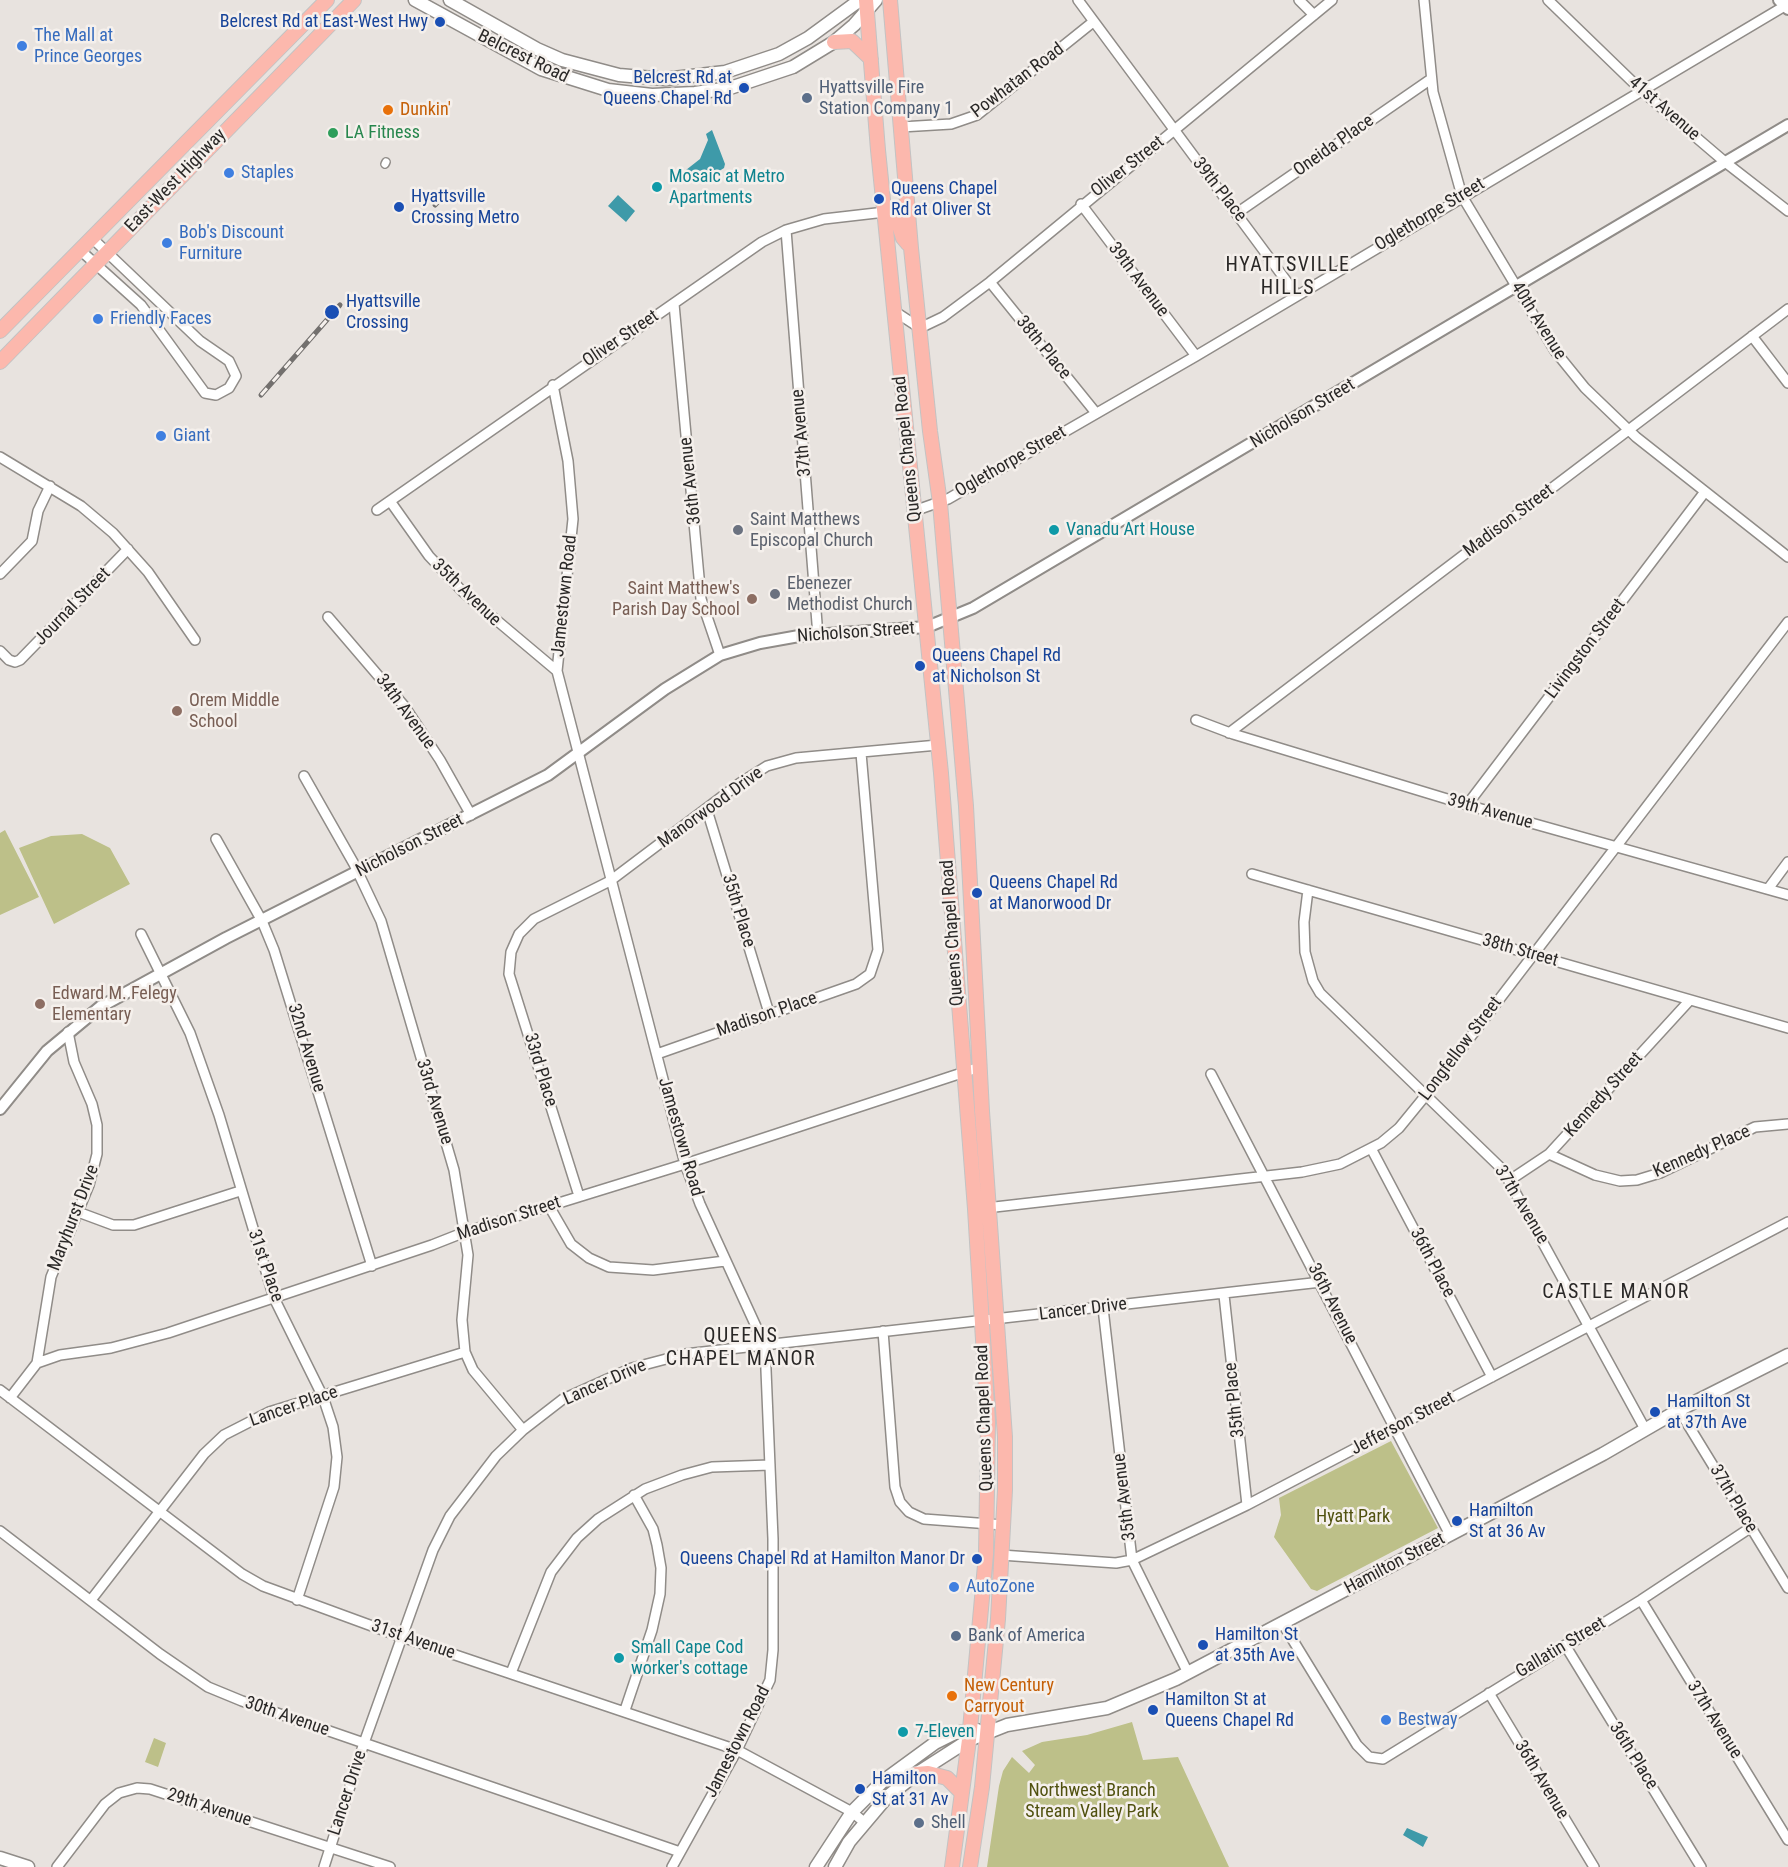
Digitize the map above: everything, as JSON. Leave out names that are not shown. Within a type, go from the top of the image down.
[{"type":"main road","name":"East-West Highway","points":[[0,331],[327,0]]},
{"type":"main road","name":"East-West Highway","points":[[0,362],[354,0]]},
{"type":"main road","name":"Belcrest Road","points":[[415,0],[525,62],[576,82],[634,94],[695,93],[730,88],[793,67],[834,42],[864,4]]},
{"type":"main road","name":"Belcrest Road","points":[[450,0],[537,49],[584,67],[619,75],[665,79],[695,77],[745,67],[779,54],[864,4]]},
{"type":"main road","points":[[864,4],[876,0]]},
{"type":"main road","name":"Queens Chapel Road","points":[[890,0],[911,248],[940,503],[966,806],[980,1067],[1005,1437],[1003,1525],[996,1638],[970,1867]]},
{"type":"main road","name":"Queens Chapel Road","points":[[864,4],[938,745],[962,1073],[975,1209],[988,1422],[987,1524],[969,1735],[952,1867]]},
{"type":"main road","points":[[834,42],[852,41],[871,59]]},
{"type":"main road","points":[[745,67],[762,67],[772,75]]},
{"type":"main road","points":[[885,212],[896,216],[903,238],[911,248]]},
{"type":"main road","name":"Hamilton Street","points":[[816,1867],[852,1812],[883,1781],[918,1754],[949,1736],[969,1735],[1107,1708],[1144,1695],[1283,1624],[1679,1410],[1788,1355]]},
{"type":"main road","points":[[835,1867],[849,1842],[887,1797],[969,1735]]},
{"type":"main road","points":[[916,1774],[928,1773],[947,1778],[961,1792]]},
{"type":"main road","points":[[0,1858],[27,1867]]},
{"type":"street","name":"39th Place","points":[[1078,0],[1296,294]]},
{"type":"street","points":[[1299,0],[1314,15]]},
{"type":"street","name":"Oliver Street","points":[[920,328],[943,317],[990,282],[1081,204],[1332,0]]},
{"type":"street","name":"40th Avenue","points":[[1424,0],[1431,79],[1440,126],[1462,196],[1569,369],[1628,430],[1704,493],[1788,557]]},
{"type":"street","name":"41st Avenue","points":[[1548,0],[1643,92],[1725,162],[1788,211]]},
{"type":"street","name":"Oglethorpe Street","points":[[914,511],[940,503],[1196,356],[1296,294],[1643,92],[1785,5]]},
{"type":"street","name":"Powhatan Road","points":[[901,127],[951,124],[977,115],[1093,22]]},
{"type":"street","name":"Oneida Place","points":[[1237,213],[1431,79]]},
{"type":"street","name":"Nicholson Street","points":[[0,1109],[32,1068],[68,1032],[100,1007],[161,973],[548,776],[665,688],[720,655],[769,641],[927,627],[979,605],[1788,125]]},
{"type":"street","name":"39th Avenue","points":[[1081,204],[1196,356]]},
{"type":"street","name":"Oliver Street","points":[[377,510],[553,385],[762,242],[786,230],[824,219],[885,212]]},
{"type":"street","name":"37th Avenue","points":[[786,230],[818,636]]},
{"type":"street","points":[[80,250],[141,305],[205,393],[216,394],[229,388],[236,376],[229,361],[200,341],[92,238]]},
{"type":"street","name":"38th Place","points":[[990,282],[1096,413]]},
{"type":"street","name":"36th Avenue","points":[[674,304],[701,599],[720,655]]},
{"type":"street","name":"Madison Street","points":[[1229,733],[1788,309]]},
{"type":"street","points":[[894,311],[920,328]]},
{"type":"street","points":[[1752,336],[1788,382]]},
{"type":"street","name":"Jamestown Road","points":[[553,385],[568,461],[573,519],[557,671],[685,1164],[725,1261],[765,1346],[773,1539],[772,1660],[765,1693],[672,1867]]},
{"type":"street","points":[[0,457],[50,486],[98,519],[128,549],[195,640]]},
{"type":"street","points":[[0,574],[32,541],[38,511],[50,486]]},
{"type":"street","name":"Livingston Street","points":[[1467,805],[1704,493]]},
{"type":"street","name":"35th Avenue","points":[[390,501],[429,556],[463,592],[557,671]]},
{"type":"street","name":"Journal Street","points":[[0,651],[15,662],[128,549]]},
{"type":"street","name":"34th Avenue","points":[[328,617],[405,707],[440,760],[471,815]]},
{"type":"street","name":"Longfellow Street","points":[[975,1209],[1326,1168],[1372,1150],[1399,1128],[1426,1095],[1788,622]]},
{"type":"street","name":"39th Avenue","points":[[1196,720],[1229,733],[1467,805],[1788,895]]},
{"type":"street","name":"Manorwood Drive","points":[[513,943],[534,919],[610,881],[767,766],[796,758],[938,745]]},
{"type":"street","name":"Madison Place","points":[[657,1054],[856,984],[866,978],[873,969],[878,950],[861,753]]},
{"type":"street","name":"33rd Avenue","points":[[304,776],[372,899],[392,957],[454,1170],[465,1232],[468,1269],[462,1334],[465,1352],[473,1370],[523,1430]]},
{"type":"street","name":"35th Place","points":[[707,810],[769,1013]]},
{"type":"street","name":"32nd Avenue","points":[[216,839],[262,921],[290,995],[372,1266]]},
{"type":"street","points":[[1768,889],[1788,862]]},
{"type":"street","name":"38th Street","points":[[1252,874],[1788,1028]]},
{"type":"street","name":"37th Avenue","points":[[1308,890],[1304,936],[1305,952],[1313,981],[1333,1006],[1498,1164],[1510,1180],[1587,1327],[1645,1429]]},
{"type":"street","name":"31st Place","points":[[141,934],[190,1033],[219,1115],[274,1298],[323,1397],[336,1441],[336,1472],[331,1502],[297,1600]]},
{"type":"street","name":"33rd Place","points":[[513,943],[510,974],[579,1196]]},
{"type":"street","name":"Kennedy Street","points":[[1510,1180],[1549,1154],[1690,1000]]},
{"type":"street","name":"Maryhurst Drive","points":[[10,1398],[37,1363],[51,1278],[89,1185],[98,1141],[92,1104],[74,1062],[68,1032]]},
{"type":"street","name":"Madison Street","points":[[37,1363],[60,1354],[111,1348],[168,1333],[372,1266],[465,1232],[685,1164],[980,1067]]},
{"type":"street","name":"36th Avenue","points":[[1212,1074],[1450,1535]]},
{"type":"street","name":"Kennedy Place","points":[[1549,1154],[1595,1175],[1620,1181],[1637,1180],[1660,1173],[1755,1127],[1788,1124]]},
{"type":"street","name":"36th Place","points":[[1372,1150],[1492,1377]]},
{"type":"street","points":[[78,1212],[113,1225],[134,1225],[240,1191]]},
{"type":"street","points":[[549,1206],[560,1229],[572,1244],[589,1258],[609,1267],[653,1270],[725,1261]]},
{"type":"street","name":"Jefferson Street","points":[[1001,1555],[1116,1563],[1132,1560],[1247,1505],[1788,1222]]},
{"type":"street","name":"Lancer Drive","points":[[324,1867],[364,1743],[426,1568],[450,1516],[496,1456],[523,1430],[563,1399],[632,1368],[685,1354],[1224,1295],[1321,1282]]},
{"type":"street","name":"35th Place","points":[[1224,1295],[1247,1505]]},
{"type":"street","name":"35th Avenue","points":[[1103,1308],[1132,1560],[1188,1673]]},
{"type":"street","points":[[883,1331],[895,1487],[900,1502],[909,1512],[924,1519],[1003,1525]]},
{"type":"street","name":"Lancer Place","points":[[91,1600],[204,1454],[224,1435],[269,1412],[465,1352]]},
{"type":"street","name":"31st Avenue","points":[[0,1390],[160,1510],[242,1575],[297,1600],[625,1710],[736,1750],[852,1812],[864,1822]]},
{"type":"street","name":"37th Place","points":[[1679,1410],[1788,1588]]},
{"type":"street","points":[[511,1673],[540,1595],[557,1562],[598,1519],[634,1495],[668,1480],[712,1467],[770,1465]]},
{"type":"street","points":[[625,1710],[652,1630],[660,1594],[661,1568],[653,1529],[634,1495]]},
{"type":"street","name":"Gallatin Street","points":[[1283,1624],[1357,1745],[1369,1757],[1383,1759],[1641,1600],[1750,1528]]},
{"type":"street","name":"30th Avenue","points":[[0,1531],[168,1660],[208,1687],[680,1852]]},
{"type":"street","name":"37th Avenue","points":[[1641,1600],[1788,1840]]},
{"type":"street","name":"36th Place","points":[[1564,1646],[1701,1867]]},
{"type":"street","name":"36th Avenue","points":[[1489,1693],[1594,1867]]},
{"type":"street","name":"29th Avenue","points":[[57,1867],[105,1804],[119,1793],[137,1788],[150,1789],[390,1867]]},
{"type":"green space","points":[[5,830],[39,897],[0,915],[0,833]]},
{"type":"green space","points":[[82,834],[110,848],[130,884],[54,924],[19,848],[51,836]]},
{"type":"green space","name":"Hyatt Park","points":[[1391,1441],[1438,1528],[1317,1591],[1311,1589],[1274,1537],[1281,1515],[1279,1498]]},
{"type":"green space","name":"Northwest Branch Stream Valley Park","points":[[1132,1722],[1143,1760],[1178,1757],[1229,1867],[987,1867],[999,1786],[1003,1771],[1012,1757],[1029,1773],[1035,1765],[1022,1751],[1042,1742],[1087,1735]]},
{"type":"green space","points":[[154,1738],[166,1743],[158,1767],[145,1762]]},
{"type":"water","points":[[712,130],[725,164],[724,168],[702,182],[686,170],[700,159],[708,140],[706,134]]},
{"type":"water","points":[[618,195],[635,211],[626,222],[608,206]]},
{"type":"water","points":[[1407,1828],[1428,1837],[1423,1847],[1403,1835]]},
{"type":"railway","points":[[435,205],[446,193]]},
{"type":"railway","points":[[261,395],[340,305]]},
{"type":"place","name":"Belcrest Rd at East-West Hwy","points":[[440,22]]},
{"type":"place","name":"The Mall at Prince Georges","points":[[22,46]]},
{"type":"place","name":"Belcrest Rd at Queens Chapel Rd","points":[[744,88]]},
{"type":"place","name":"Hyattsville Fire Station Company 1","points":[[807,98]]},
{"type":"place","name":"Dunkin'","points":[[388,110]]},
{"type":"place","name":"LA Fitness","points":[[333,133]]},
{"type":"place","name":"Staples","points":[[229,173]]},
{"type":"place","name":"Mosaic at Metro Apartments","points":[[657,187]]},
{"type":"place","name":"Queens Chapel Rd at Oliver St","points":[[879,199]]},
{"type":"place","name":"Hyattsville Crossing Metro","points":[[399,207]]},
{"type":"place","name":"Bob's Discount Furniture","points":[[167,243]]},
{"type":"place","name":"Hyattsville Crossing","points":[[332,312]]},
{"type":"place","name":"Friendly Faces","points":[[98,319]]},
{"type":"place","name":"Giant","points":[[161,436]]},
{"type":"place","name":"Saint Matthews Episcopal Church","points":[[738,530]]},
{"type":"place","name":"Vanadu Art House","points":[[1054,530]]},
{"type":"place","name":"Ebenezer Methodist Church","points":[[775,594]]},
{"type":"place","name":"Saint Matthew's Parish Day School","points":[[752,599]]},
{"type":"place","name":"Queens Chapel Rd at Nicholson St","points":[[920,666]]},
{"type":"place","name":"Orem Middle School","points":[[177,711]]},
{"type":"place","name":"Queens Chapel Rd at Manorwood Dr","points":[[977,893]]},
{"type":"place","name":"Edward M. Felegy Elementary","points":[[40,1004]]},
{"type":"place","name":"Hamilton St at 37th Ave","points":[[1655,1412]]},
{"type":"place","name":"Hamilton St at 36 Av","points":[[1457,1521]]},
{"type":"place","name":"Queens Chapel Rd at Hamilton Manor Dr","points":[[977,1559]]},
{"type":"place","name":"AutoZone","points":[[954,1587]]},
{"type":"place","name":"Bank of America","points":[[956,1636]]},
{"type":"place","name":"Hamilton St at 35th Ave","points":[[1203,1645]]},
{"type":"place","name":"Small Cape Cod worker's cottage","points":[[619,1658]]},
{"type":"place","name":"New Century Carryout","points":[[952,1696]]},
{"type":"place","name":"Hamilton St at Queens Chapel Rd","points":[[1153,1710]]},
{"type":"place","name":"Bestway","points":[[1386,1720]]},
{"type":"place","name":"7-Eleven","points":[[903,1732]]},
{"type":"place","name":"Hamilton St at 31 Av","points":[[860,1789]]},
{"type":"place","name":"Shell","points":[[919,1823]]},
{"type":"district","name":"HYATTSVILLE HILLS","points":[[1288,278]]},
{"type":"district","name":"CASTLE MANOR","points":[[1616,1293]]},
{"type":"district","name":"QUEENS CHAPEL MANOR","points":[[741,1348]]}]
